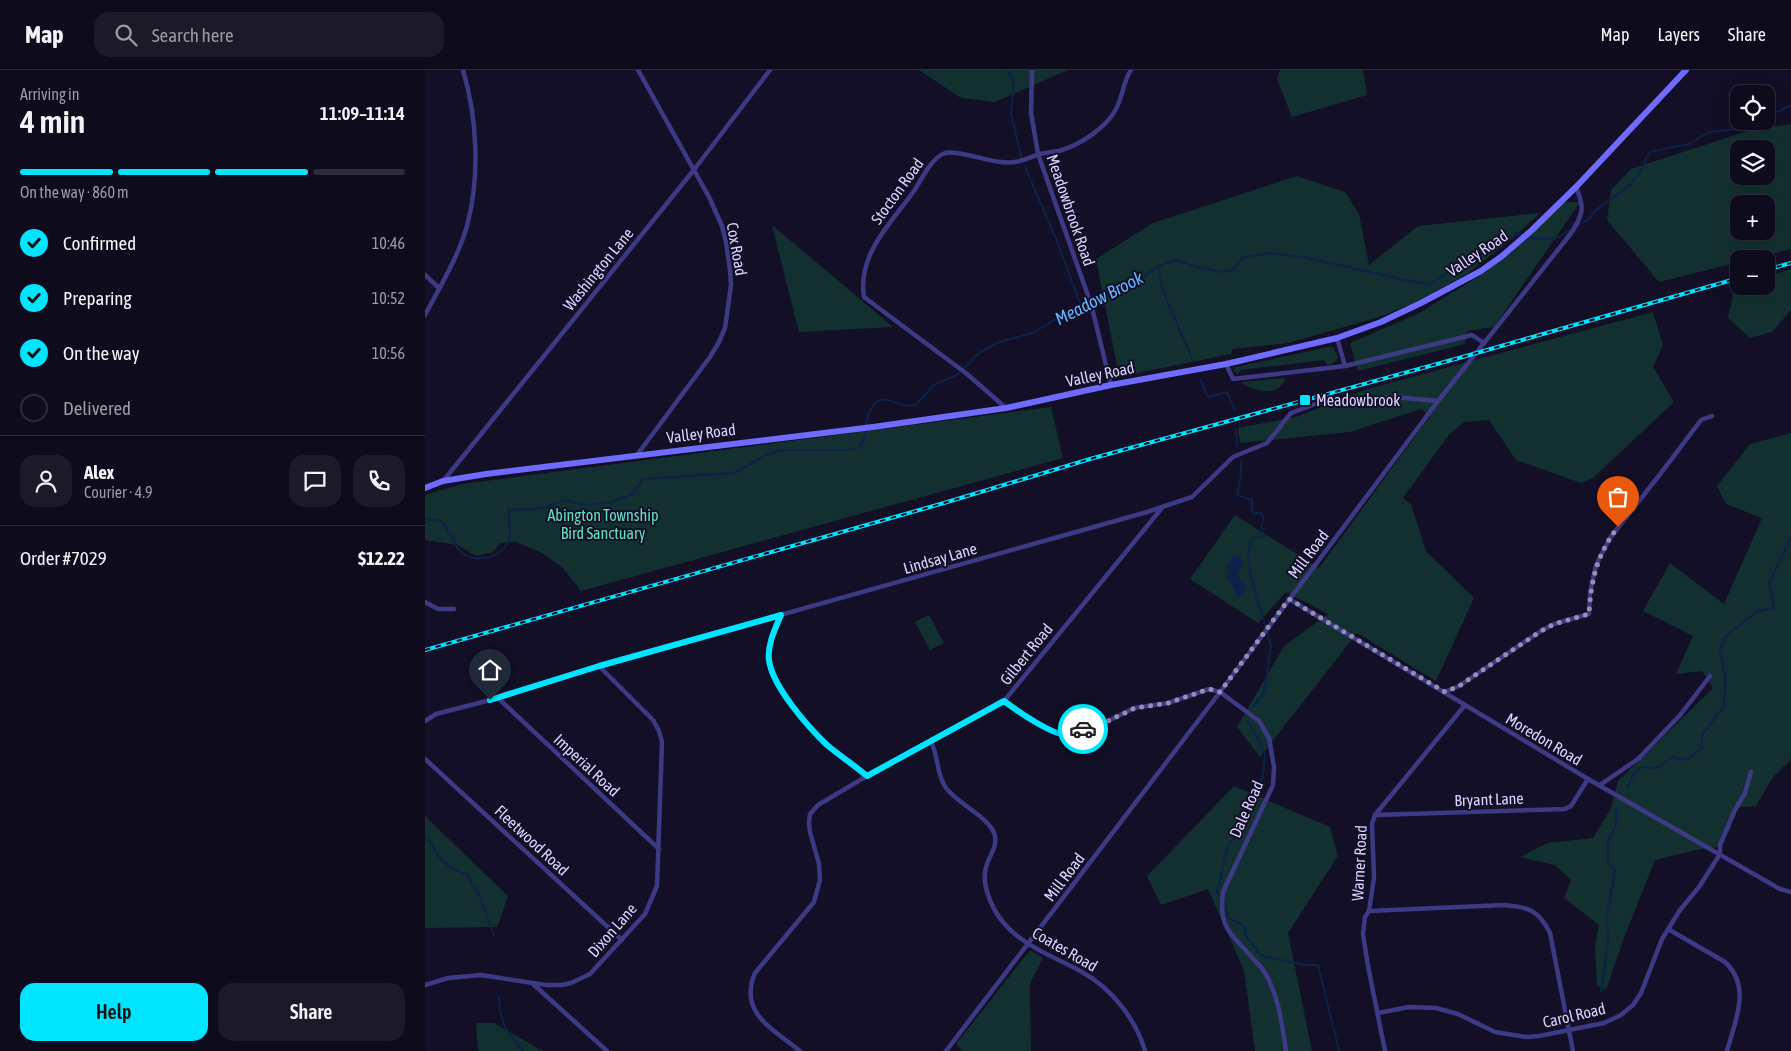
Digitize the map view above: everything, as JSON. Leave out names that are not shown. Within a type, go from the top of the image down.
[{"type":"main road","name":"Valley Road","points":[[425,488],[443,481],[486,474],[873,427],[1006,408],[1111,385],[1226,364],[1337,338],[1381,322],[1481,271],[1520,241],[1577,187],[1687,70]]},
{"type":"street","points":[[425,315],[463,237],[468,222],[474,188],[474,129],[470,92],[463,70]]},
{"type":"street","name":"Cox Road","points":[[637,455],[710,357],[719,342],[726,321],[731,285],[726,242],[715,210],[638,70]]},
{"type":"street","name":"Washington Lane","points":[[443,481],[693,170],[770,70]]},
{"type":"street","name":"Meadowbrook Road","points":[[1032,70],[1031,113],[1038,154],[1091,304],[1111,385]]},
{"type":"street","name":"Stocton Road","points":[[1006,408],[967,374],[864,296],[862,284],[870,255],[886,225],[913,192],[935,160],[945,153],[957,153],[1012,164],[1027,160],[1038,154],[1061,150],[1080,142],[1103,125],[1116,109],[1127,76],[1131,70]]},
{"type":"street","name":"Mill Road","points":[[946,1051],[1220,692],[1438,401],[1572,232],[1581,217],[1582,200],[1577,187]]},
{"type":"street","points":[[425,275],[439,288]]},
{"type":"street","points":[[1226,364],[1233,379],[1345,366],[1469,336],[1475,336],[1484,343]]},
{"type":"street","points":[[1337,338],[1345,366]]},
{"type":"street","name":"Lindsay Lane","points":[[425,721],[436,714],[498,698],[599,666],[1192,498],[1233,457],[1267,443],[1291,413],[1318,404],[1343,400],[1393,398],[1438,401]]},
{"type":"street","points":[[1445,692],[1459,686],[1541,631],[1554,624],[1589,614],[1590,593],[1596,565],[1610,538],[1701,420],[1712,416]]},
{"type":"street","name":"Gilbert Road","points":[[800,1051],[758,1018],[752,1008],[750,997],[751,982],[755,973],[814,902],[820,880],[819,864],[810,832],[810,814],[818,805],[867,776],[1004,701],[1161,508]]},
{"type":"street","name":"Moredon Road","points":[[1289,599],[1588,779],[1780,888],[1791,892]]},
{"type":"street","points":[[425,602],[438,609],[454,609]]},
{"type":"street","points":[[781,615],[770,644],[769,660],[774,676],[796,711],[823,740],[867,776]]},
{"type":"street","name":"Dixon Lane","points":[[425,985],[465,975],[481,975],[547,985],[561,985],[581,979],[590,974],[645,914],[657,886],[662,750],[659,730],[647,712],[599,666]]},
{"type":"street","points":[[1600,785],[1638,759],[1681,714],[1709,676]]},
{"type":"street","points":[[1004,701],[1027,718],[1046,728],[1066,735],[1106,722],[1135,708],[1168,703],[1209,689],[1220,692]]},
{"type":"street","name":"Dale Road","points":[[1220,692],[1259,720],[1269,738],[1274,766],[1273,785],[1223,892],[1221,908],[1227,932],[1245,948],[1265,973],[1280,1012],[1286,1051]]},
{"type":"street","name":"Imperial Road","points":[[498,698],[659,849]]},
{"type":"street","name":"Warner Road","points":[[1385,1051],[1363,934],[1365,916],[1369,911],[1374,878],[1372,824],[1375,815],[1465,705]]},
{"type":"street","name":"Coates Road","points":[[931,742],[939,773],[945,787],[957,800],[986,823],[994,833],[995,844],[985,872],[985,880],[987,891],[997,914],[1028,944],[1082,972],[1104,988],[1129,1017],[1145,1051]]},
{"type":"street","name":"Fleetwood Road","points":[[425,759],[622,940]]},
{"type":"street","name":"Carol Road","points":[[1378,1013],[1409,1007],[1429,1007],[1452,1012],[1495,1032],[1511,1036],[1539,1036],[1613,1020],[1633,1005],[1641,993],[1662,939],[1699,887],[1719,854],[1735,810],[1745,793],[1751,772]]},
{"type":"street","name":"Bryant Lane","points":[[1375,815],[1565,808],[1571,806],[1588,779]]},
{"type":"street","points":[[1369,911],[1504,905],[1524,907],[1535,912],[1543,920],[1550,933],[1573,1051]]},
{"type":"street","points":[[1668,929],[1725,962],[1733,969],[1738,980],[1740,998],[1727,1051]]},
{"type":"street","points":[[531,982],[607,1051]]},
{"type":"green space","points":[[919,70],[1068,70],[995,102],[961,98]]},
{"type":"green space","points":[[1280,70],[1363,70],[1367,95],[1292,117],[1277,79]]},
{"type":"green space","points":[[1791,124],[1791,249],[1775,253],[1775,250],[1730,250],[1730,264],[1659,282],[1607,220],[1611,190],[1631,169],[1750,130],[1775,130],[1775,126]]},
{"type":"green space","points":[[1297,176],[1345,192],[1359,214],[1369,265],[1418,226],[1540,213],[1509,241],[1467,274],[1414,303],[1376,318],[1288,343],[1233,349],[1231,354],[1137,373],[1117,366],[1096,259],[1153,223]]},
{"type":"green space","points":[[1564,202],[1580,202],[1494,327],[1467,331],[1465,344],[1358,371],[1350,343],[1419,313],[1486,272]]},
{"type":"green space","points":[[772,225],[893,327],[799,332]]},
{"type":"green space","points":[[1791,269],[1791,310],[1772,332],[1750,338],[1728,318],[1733,295],[1775,295],[1775,274]]},
{"type":"green space","points":[[1653,312],[1663,345],[1653,367],[1674,402],[1593,478],[1581,483],[1516,460],[1489,420],[1464,422],[1448,436],[1403,498],[1411,504],[1426,551],[1474,598],[1436,681],[1357,633],[1260,757],[1237,727],[1284,646],[1328,614],[1286,592],[1258,623],[1190,579],[1235,515],[1319,568],[1430,416],[1421,409],[1350,432],[1240,443],[1238,428],[1296,417],[1364,390]]},
{"type":"green space","points":[[1333,347],[1338,357],[1329,365],[1324,360],[1240,370],[1238,374],[1233,371],[1236,367]]},
{"type":"green space","points":[[1284,378],[1282,385],[1272,391],[1260,391],[1242,382]]},
{"type":"green space","name":"Abington Township Bird Sanctuary","points":[[1051,407],[1063,458],[581,591],[563,568],[542,553],[516,542],[500,543],[493,552],[476,556],[458,545],[425,540],[425,495],[462,484]]},
{"type":"green space","points":[[1791,433],[1791,759],[1773,777],[1756,806],[1734,808],[1717,847],[1655,860],[1606,990],[1597,985],[1595,946],[1599,925],[1564,898],[1571,880],[1555,865],[1520,857],[1547,843],[1593,838],[1611,808],[1618,781],[1713,688],[1702,671],[1676,674],[1693,636],[1643,611],[1670,563],[1724,604],[1762,518],[1726,504],[1717,486],[1750,444]]},
{"type":"green space","points":[[929,615],[944,643],[930,650],[915,622]]},
{"type":"green space","points":[[1234,786],[1330,827],[1338,856],[1288,933],[1312,1051],[1255,1051],[1244,971],[1208,889],[1161,905],[1147,876]]},
{"type":"green space","points":[[425,816],[508,896],[497,927],[425,928]]},
{"type":"green space","points":[[1030,950],[1043,958],[1030,983],[1031,1051],[963,1051],[956,1044]]},
{"type":"green space","points":[[476,1023],[494,1023],[543,1051],[480,1051],[478,1050]]},
{"type":"water","points":[[1234,555],[1239,556],[1242,562],[1238,576],[1243,580],[1246,589],[1242,596],[1237,598],[1233,586],[1227,579],[1227,565]]},
{"type":"waterway","points":[[1007,70],[1014,82],[1011,114],[1021,156]]},
{"type":"waterway","name":"Meadow Brook","points":[[1775,112],[1791,105]]},
{"type":"waterway","name":"Meadow Brook","points":[[1578,225],[1588,220],[1597,209],[1629,186],[1641,171],[1649,152],[1689,144],[1709,132],[1730,130]]},
{"type":"waterway","points":[[1025,167],[1057,241],[1080,304]]},
{"type":"waterway","name":"Meadow Brook","points":[[1527,236],[1537,239],[1555,239],[1572,229]]},
{"type":"waterway","name":"Meadow Brook","points":[[866,425],[867,417],[874,404],[878,401],[890,400],[905,405],[916,405],[934,385],[957,375],[980,352],[999,342],[1033,333],[1080,304],[1131,286],[1158,266],[1176,260],[1197,267],[1223,272],[1234,269],[1242,257],[1271,253],[1303,257],[1428,285],[1516,233],[1523,235]]},
{"type":"waterway","points":[[1158,266],[1163,291],[1193,361]]},
{"type":"waterway","points":[[1200,379],[1208,397],[1227,392],[1235,410]]},
{"type":"waterway","name":"Meadow Brook","points":[[425,519],[437,520],[443,523],[462,553],[469,557],[484,558],[499,553],[508,541],[510,530],[508,510],[545,508],[563,500],[587,505],[613,502],[633,494],[643,479],[734,473],[766,455],[785,450],[843,450],[858,448],[864,440],[865,430]]},
{"type":"waterway","points":[[1236,430],[1237,446]]},
{"type":"waterway","points":[[1241,461],[1241,475],[1237,495],[1252,500],[1254,514],[1260,512],[1264,518],[1261,526],[1265,536],[1252,538],[1248,555],[1250,573],[1271,646],[1264,692],[1253,707]]},
{"type":"waterway","points":[[1627,789],[1634,773],[1642,767],[1657,768],[1673,757],[1686,760],[1702,748],[1702,735],[1724,706],[1725,676],[1720,650],[1727,635],[1758,611],[1774,608],[1769,583],[1791,538]]},
{"type":"waterway","points":[[1221,897],[1217,892],[1228,846],[1240,831],[1253,807],[1263,775],[1265,755],[1248,720]]},
{"type":"waterway","points":[[1601,991],[1608,941],[1607,917],[1615,870],[1608,863],[1608,842],[1616,825],[1616,808]]},
{"type":"waterway","points":[[425,839],[430,841],[438,856],[452,869],[468,875],[480,897],[494,935]]},
{"type":"waterway","points":[[1224,901],[1227,917],[1245,928],[1246,936],[1260,955],[1304,965],[1318,965],[1339,1051]]},
{"type":"waterway","points":[[499,997],[505,1027],[523,1051]]},
{"type":"railway","points":[[1775,267],[1791,263]]},
{"type":"railway","points":[[425,650],[944,503],[1090,459],[1459,358],[1730,281]]},
{"type":"way so far","points":[[1083,729],[1106,722],[1135,708],[1168,703],[1209,689],[1220,692],[1289,599],[1445,692],[1459,686],[1541,631],[1554,624],[1589,614],[1590,593],[1596,565],[1618,527]]},
{"type":"place","name":"Meadowbrook","points":[[1305,400]]},
{"type":"route","points":[[490,700],[599,666],[781,615],[770,644],[769,660],[774,676],[796,711],[827,744],[867,776],[1004,701],[1027,718],[1046,728],[1066,735],[1083,729]]}]
